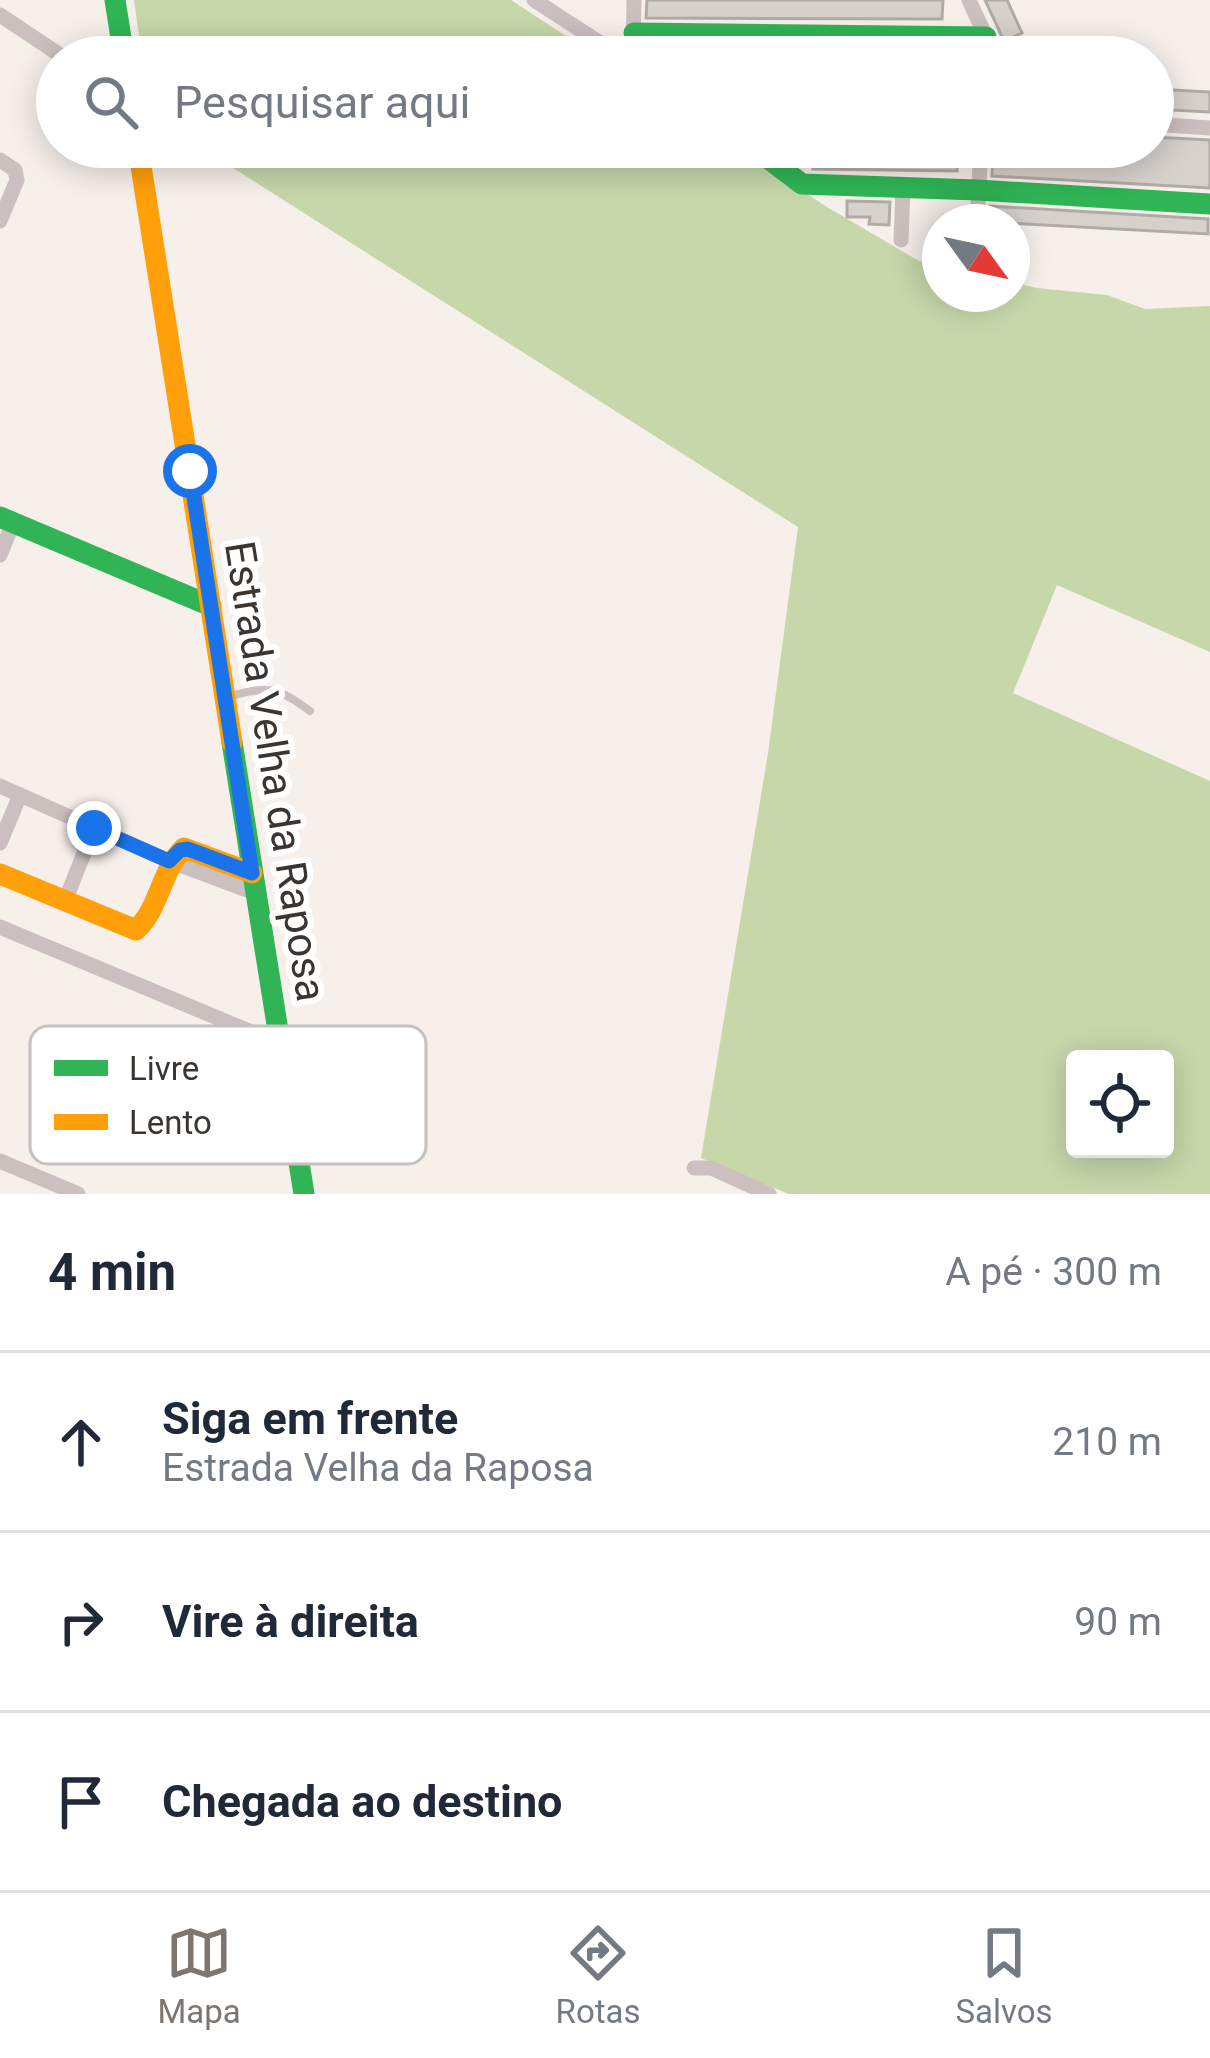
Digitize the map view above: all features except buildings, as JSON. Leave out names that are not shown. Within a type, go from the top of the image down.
[{"type":"street","points":[[115,0],[121,36]]},
{"type":"street","points":[[534,0],[558,7],[595,36]]},
{"type":"street","points":[[634,0],[634,36]]},
{"type":"street","points":[[969,0],[982,36]]},
{"type":"street","points":[[0,15],[36,39]]},
{"type":"street","points":[[634,33],[709,36]]},
{"type":"street","points":[[1174,125],[1210,128]]},
{"type":"street","points":[[0,160],[17,176],[1,218]]},
{"type":"street","name":"Estrada Velha da Raposa","points":[[141,168],[277,1026]]},
{"type":"street","points":[[781,168],[802,184],[1210,204]]},
{"type":"street","points":[[978,204],[980,168]]},
{"type":"street","points":[[901,240],[903,188]]},
{"type":"street","points":[[0,555],[7,520],[211,606]]},
{"type":"street","points":[[0,786],[169,861]]},
{"type":"street","points":[[0,843],[20,795]]},
{"type":"street","points":[[65,901],[94,828]]},
{"type":"street","points":[[0,874],[132,929],[146,922],[169,861],[180,850],[188,849],[254,883]]},
{"type":"street","points":[[0,927],[237,1026]]},
{"type":"street","points":[[0,1160],[37,1185],[78,1194]]},
{"type":"street","name":"Estrada Velha da Raposa","points":[[299,1164],[304,1194]]},
{"type":"street","points":[[702,1168],[769,1194]]},
{"type":"lane","points":[[226,698],[260,688],[281,690],[310,711]]},
{"type":"green space","points":[[134,0],[511,0],[566,36],[139,36]]},
{"type":"green space","points":[[233,168],[767,168],[922,262],[922,312],[1030,312],[1030,286],[1107,295],[1145,309],[1210,306],[1210,652],[1057,585],[1013,693],[1210,781],[1210,1194],[789,1194],[701,1158],[768,753],[798,527]]},
{"type":"traffic: fast","points":[[115,0],[121,36]]},
{"type":"traffic: fast","points":[[634,33],[898,36]]},
{"type":"traffic: fast","points":[[781,168],[802,184],[1210,204]]},
{"type":"traffic: fast","points":[[0,517],[211,606]]},
{"type":"traffic: fast","points":[[232,742],[277,1026]]},
{"type":"traffic: fast","points":[[299,1164],[304,1194]]},
{"type":"traffic: slow","points":[[141,168],[232,742]]},
{"type":"traffic: slow","points":[[0,874],[136,930],[184,848],[252,873]]},
{"type":"route","points":[[94,828],[169,861],[184,848],[252,873],[190,471]]}]
